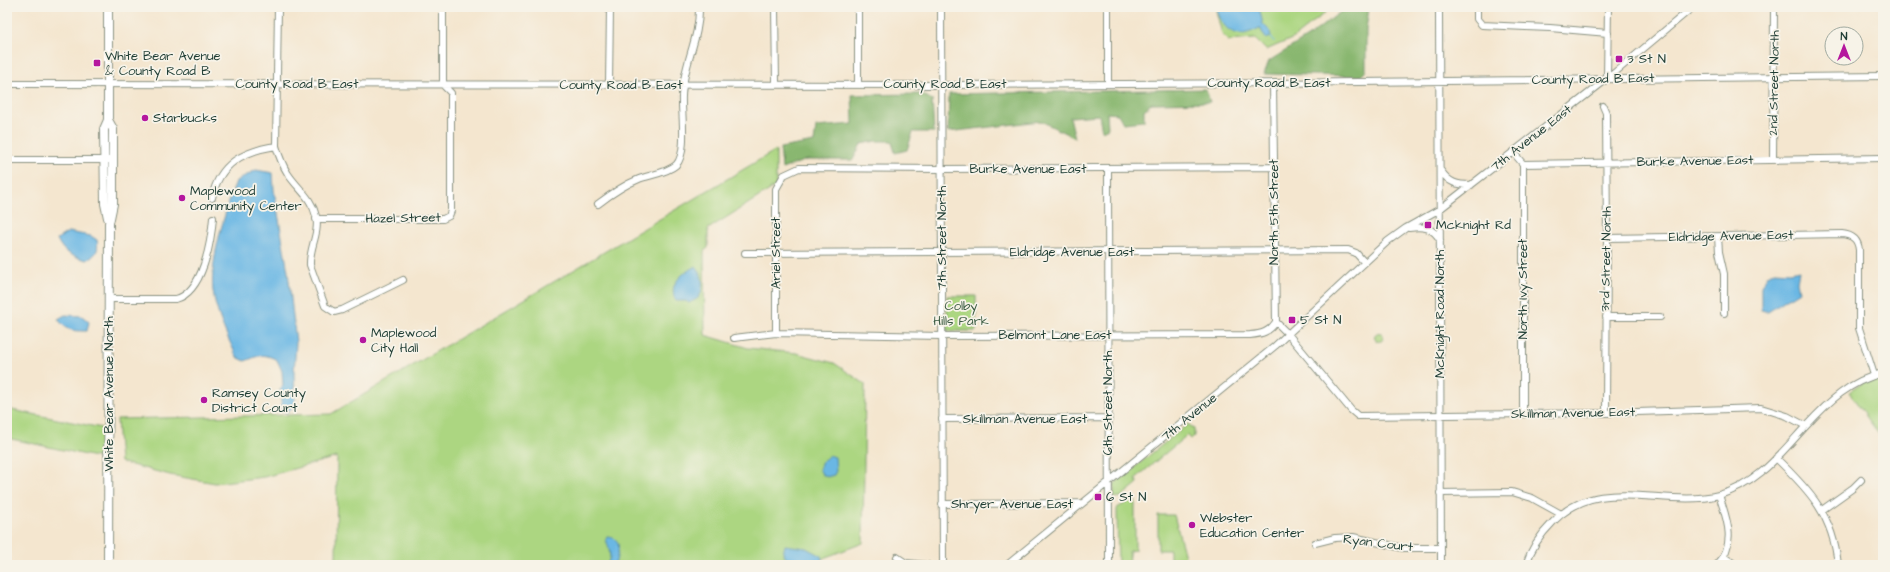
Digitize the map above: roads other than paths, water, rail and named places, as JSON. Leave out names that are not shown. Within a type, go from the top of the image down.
[{"type":"main road","name":"White Bear Avenue North","points":[[108,7],[108,120],[104,129],[105,204],[109,223],[110,299],[108,565]]},
{"type":"main road","name":"White Bear Avenue North","points":[[108,120],[113,129],[113,204],[109,223]]},
{"type":"street","points":[[278,7],[276,146],[280,158],[289,175],[311,202],[316,219],[317,232],[310,258],[310,265],[325,306],[334,312],[342,310],[403,280]]},
{"type":"street","name":"Hazel Street","points":[[316,219],[443,219],[449,216],[451,211],[451,93],[443,85],[443,7]]},
{"type":"street","points":[[609,85],[610,7]]},
{"type":"street","points":[[598,204],[625,186],[671,168],[680,160],[682,150],[683,84],[698,28],[699,7]]},
{"type":"street","points":[[775,7],[776,84]]},
{"type":"street","points":[[858,7],[858,84]]},
{"type":"street","name":"7th Street North","points":[[941,7],[942,565]]},
{"type":"street","points":[[1108,7],[1108,84]]},
{"type":"street","name":"McKnight Road North","points":[[1439,7],[1439,416],[1441,565]]},
{"type":"street","points":[[1477,7],[1477,19],[1482,25],[1550,28],[1608,33]]},
{"type":"street","points":[[1607,79],[1608,7]]},
{"type":"street","name":"7th Avenue East","points":[[1364,262],[1388,241],[1406,228],[1440,209],[1471,185],[1607,79],[1693,7]]},
{"type":"street","name":"2nd Street North","points":[[1773,160],[1774,7]]},
{"type":"street","name":"County Road B East","points":[[7,84],[276,83],[443,85],[942,85],[1883,76]]},
{"type":"street","name":"North 5th Street","points":[[1273,83],[1276,322]]},
{"type":"street","name":"3rd Street North","points":[[1603,106],[1606,113],[1607,163],[1606,413]]},
{"type":"street","points":[[212,198],[214,189],[221,174],[234,160],[249,152],[276,146]]},
{"type":"street","points":[[1513,152],[1523,164]]},
{"type":"street","name":"Burke Avenue East","points":[[1523,164],[1883,158]]},
{"type":"street","points":[[7,160],[113,160]]},
{"type":"street","name":"North Ivy Street","points":[[1523,164],[1523,414]]},
{"type":"street","name":"Burke Avenue East","points":[[784,175],[798,168],[942,169],[1274,167]]},
{"type":"street","name":"6th Street North","points":[[1108,168],[1109,565]]},
{"type":"street","points":[[1440,170],[1451,182],[1458,185],[1471,185]]},
{"type":"street","name":"Ariel Street","points":[[776,333],[776,188],[784,175]]},
{"type":"street","points":[[110,299],[176,299],[184,297],[193,288],[203,268],[212,236],[213,218]]},
{"type":"street","points":[[1406,228],[1422,226],[1437,234],[1440,240]]},
{"type":"street","name":"Eldridge Avenue East","points":[[1607,238],[1842,234],[1855,238],[1859,250],[1858,328],[1874,375]]},
{"type":"street","points":[[1718,237],[1719,252],[1724,274],[1724,313]]},
{"type":"street","name":"Eldridge Avenue East","points":[[745,253],[1348,250],[1356,253],[1364,262]]},
{"type":"street","name":"7th Avenue","points":[[1007,565],[1288,334],[1364,262]]},
{"type":"street","points":[[1606,317],[1660,317]]},
{"type":"street","points":[[1276,322],[1288,334]]},
{"type":"street","name":"Belmont Lane East","points":[[734,338],[776,333],[942,336],[1250,335],[1264,333],[1271,329],[1276,322]]},
{"type":"street","name":"Skillman Avenue East","points":[[1288,334],[1351,410],[1358,416],[1606,413],[1761,408],[1787,416],[1806,426]]},
{"type":"street","points":[[1526,565],[1541,534],[1560,514],[1582,502],[1617,494],[1688,499],[1719,495],[1742,486],[1754,478],[1776,458],[1842,391],[1854,383],[1883,373]]},
{"type":"street","name":"Skillman Avenue East","points":[[942,419],[1108,418]]},
{"type":"street","points":[[1776,458],[1805,487],[1822,510],[1834,539],[1838,565]]},
{"type":"street","points":[[1822,510],[1862,480]]},
{"type":"street","points":[[1440,493],[1512,492],[1532,498],[1560,514]]},
{"type":"street","points":[[1717,565],[1724,557],[1727,550],[1730,534],[1719,495]]},
{"type":"street","name":"Shryer Avenue East","points":[[942,504],[1082,503]]},
{"type":"street","name":"Ryan Court","points":[[1315,543],[1336,538],[1353,538],[1403,548],[1441,548]]},
{"type":"street","points":[[897,557],[906,563],[927,565]]},
{"type":"street","points":[[1724,557],[1736,565]]},
{"type":"water","points":[[1217,7],[1259,7],[1263,24],[1270,31],[1271,37],[1266,39],[1260,28],[1243,34],[1231,31],[1224,25],[1219,17]]},
{"type":"water","points":[[256,170],[273,173],[274,190],[288,272],[296,342],[294,373],[295,406],[286,413],[282,410],[280,390],[283,385],[282,371],[277,360],[264,355],[245,361],[237,357],[221,320],[214,297],[213,270],[215,255],[232,193],[236,181]]},
{"type":"water","points":[[68,232],[91,236],[97,240],[98,247],[95,254],[87,260],[65,251],[57,239]]},
{"type":"water","points":[[696,266],[702,277],[702,291],[700,295],[697,299],[689,303],[686,301],[676,301],[673,290],[677,280]]},
{"type":"water","points":[[1799,270],[1797,282],[1799,291],[1768,311],[1761,310],[1761,286],[1768,275],[1774,271],[1790,272]]},
{"type":"water","points":[[65,315],[82,316],[89,322],[87,331],[70,330],[64,326],[58,319]]},
{"type":"water","points":[[829,455],[835,457],[836,471],[834,475],[827,477],[822,474],[819,469],[822,462]]},
{"type":"water","points":[[607,537],[613,538],[618,543],[618,552],[615,565],[607,565],[610,557],[606,539]]},
{"type":"water","points":[[785,545],[806,548],[821,556],[823,565],[790,565],[789,561],[783,554]]},
{"type":"waterway","points":[[1271,37],[1274,41]]},
{"type":"place","name":"3 St N","points":[[1619,59]]},
{"type":"place","name":"White Bear Avenue & County Road B","points":[[97,63]]},
{"type":"place","name":"Starbucks","points":[[145,118]]},
{"type":"place","name":"Maplewood Community Center","points":[[182,198]]},
{"type":"place","name":"Mcknight Rd","points":[[1428,225]]},
{"type":"place","name":"5 St N","points":[[1292,320]]},
{"type":"place","name":"Maplewood City Hall","points":[[363,340]]},
{"type":"place","name":"Ramsey County District Court","points":[[204,400]]},
{"type":"place","name":"6 St N","points":[[1098,497]]},
{"type":"place","name":"Webster Education Center","points":[[1192,525]]},
{"type":"park label","name":"Colby Hills Park","points":[[961,314]]}]
